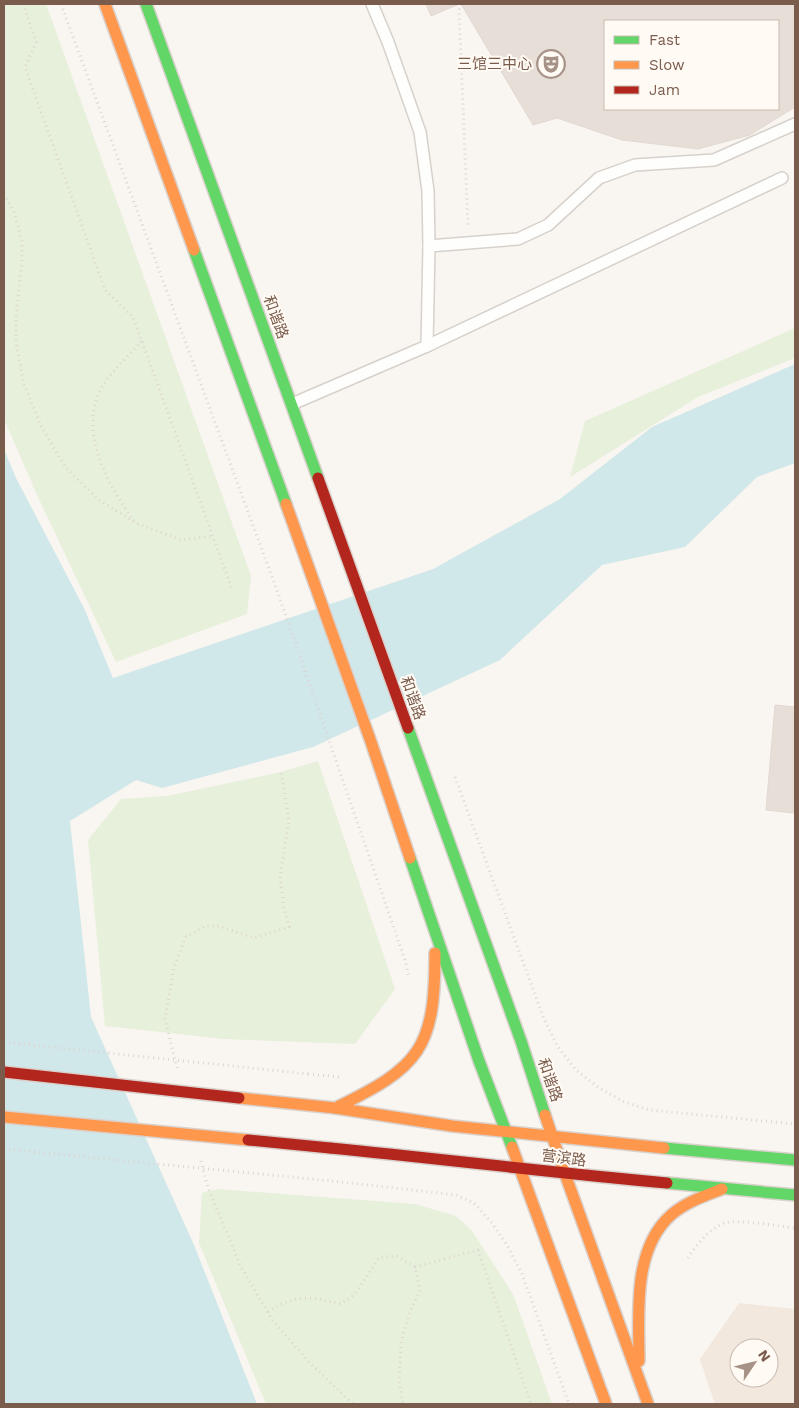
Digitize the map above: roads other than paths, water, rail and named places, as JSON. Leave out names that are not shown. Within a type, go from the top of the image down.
[{"type":"main road","points":[[105,4],[371,742],[434,932],[505,1132],[520,1168],[606,1404]]},
{"type":"main road","name":"和谐路","points":[[146,4],[292,404],[648,1404]]},
{"type":"main road","points":[[335,1108],[387,1080],[410,1061],[421,1047],[430,1026],[435,972],[434,932]]},
{"type":"main road","name":"营滨路","points":[[4,1072],[335,1108],[505,1132],[795,1160]]},
{"type":"main road","name":"营滨路","points":[[4,1117],[330,1148],[565,1174],[795,1194]]},
{"type":"main road","points":[[639,1380],[640,1285],[645,1256],[649,1247],[666,1220],[688,1202],[708,1193],[727,1188]]},
{"type":"lane","points":[[372,4],[388,42],[420,132],[428,191],[427,346]]},
{"type":"lane","points":[[429,246],[518,239],[548,225],[599,178],[636,165],[714,160],[795,124]]},
{"type":"lane","points":[[292,404],[427,346],[782,178]]},
{"type":"water","points":[[795,364],[795,463],[757,477],[685,547],[602,565],[500,660],[313,747],[162,788],[136,780],[70,821],[91,1017],[194,1245],[257,1404],[4,1404],[4,449],[16,478],[84,608],[113,678],[433,569],[560,499],[652,427]]},
{"type":"place","name":"三馆三中心","points":[[551,64]]}]
